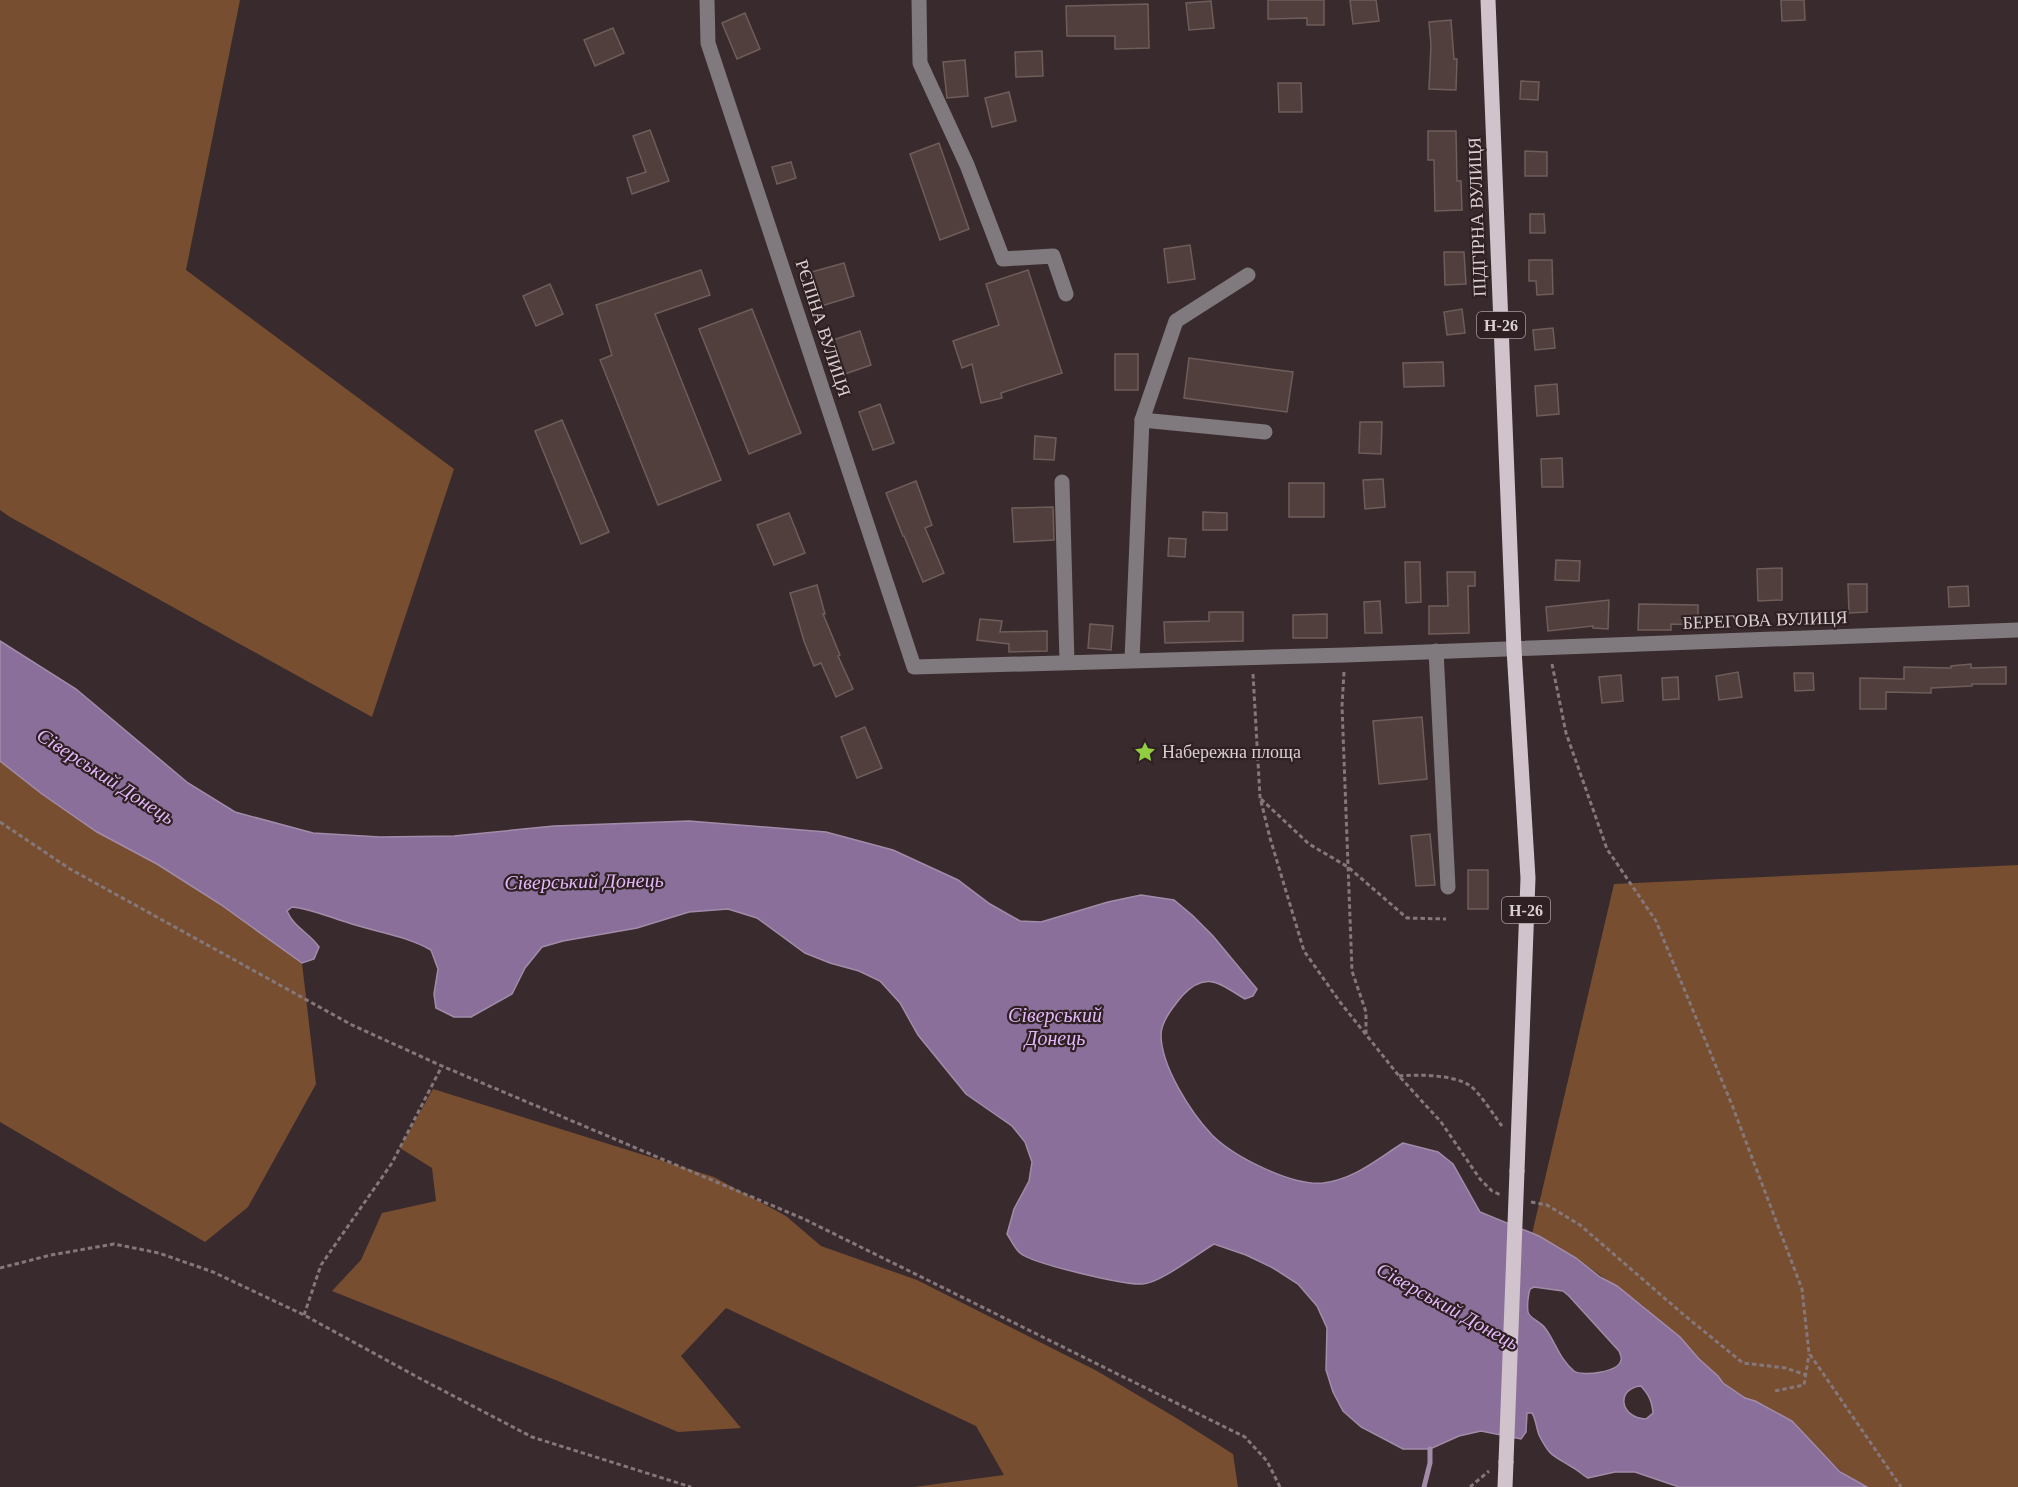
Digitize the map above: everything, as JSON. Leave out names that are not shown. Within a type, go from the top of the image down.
[{"type":"main road","name":"ПІДГІРНА ВУЛИЦЯ","points":[[1488,0],[1514,649]]},
{"type":"main road","name":"Н-26","points":[[1505,1487],[1528,878],[1514,649]]},
{"type":"street","name":"РЄПІНА ВУЛИЦЯ","points":[[707,0],[708,43],[914,667],[1067,662]]},
{"type":"street","points":[[919,0],[920,63],[967,165],[1003,259],[1053,256],[1066,294]]},
{"type":"street","points":[[1132,660],[1142,420],[1176,321],[1248,275]]},
{"type":"street","points":[[1142,420],[1265,432]]},
{"type":"street","points":[[1062,482],[1067,662],[1514,649]]},
{"type":"street","name":"БЕРЕГОВА ВУЛИЦЯ","points":[[1514,649],[2018,630]]},
{"type":"street","points":[[1436,651],[1448,887]]},
{"type":"path","points":[[1549,647],[1566,733],[1607,849],[1656,921],[1732,1106],[1802,1289],[1809,1353],[1804,1385],[1775,1391]]},
{"type":"path","points":[[1346,655],[1342,706],[1352,971],[1366,1012],[1366,1035]]},
{"type":"path","points":[[1252,657],[1260,797],[1304,951],[1366,1035],[1441,1122],[1480,1179]]},
{"type":"path","points":[[1260,797],[1309,844],[1348,867],[1407,918],[1446,919]]},
{"type":"path","points":[[0,822],[70,869],[352,1025],[442,1066],[804,1219],[1245,1437],[1267,1461],[1280,1487]]},
{"type":"path","points":[[304,1315],[321,1265],[392,1163],[442,1066]]},
{"type":"path","points":[[1399,1076],[1432,1075],[1470,1085],[1503,1128],[1518,1137]]},
{"type":"path","points":[[1547,1205],[1580,1225],[1743,1363],[1786,1368],[1806,1376]]},
{"type":"path","points":[[0,1268],[51,1255],[114,1244],[159,1253],[213,1272],[304,1315],[532,1437],[691,1487]]},
{"type":"path","points":[[1809,1353],[1901,1487]]},
{"type":"path","points":[[1470,1487],[1489,1472],[1505,1467]]},
{"type":"shaded area","points":[[0,0],[240,0],[186,270],[454,469],[372,717],[0,510]]},
{"type":"shaded area","points":[[0,761],[42,794],[97,832],[157,864],[220,904],[302,963],[316,1084],[248,1207],[205,1242],[0,1122]]},
{"type":"shaded area","points":[[2018,865],[2018,1487],[1867,1487],[1848,1478],[1792,1421],[1745,1398],[1723,1383],[1680,1337],[1642,1305],[1576,1258],[1532,1234],[1614,884]]},
{"type":"shaded area","points":[[433,1089],[714,1177],[786,1216],[821,1246],[917,1280],[1097,1371],[1233,1454],[1238,1487],[914,1487],[1004,1475],[976,1426],[726,1308],[681,1356],[741,1428],[678,1432],[558,1381],[332,1291],[361,1260],[382,1213],[436,1201],[432,1168],[400,1148]]},
{"type":"water","name":"Сіверський Донець","points":[[0,641],[76,689],[188,783],[235,812],[313,833],[380,837],[454,836],[554,826],[689,821],[826,832],[893,850],[958,880],[990,904],[1020,921],[1041,922],[1108,902],[1141,895],[1174,900],[1213,936],[1257,989],[1253,996],[1245,999],[1213,982],[1198,983],[1182,996],[1163,1024],[1162,1047],[1172,1074],[1187,1102],[1204,1126],[1222,1144],[1264,1168],[1310,1183],[1335,1181],[1356,1173],[1403,1143],[1438,1152],[1453,1164],[1480,1212],[1539,1236],[1617,1286],[1680,1337],[1723,1383],[1745,1398],[1792,1421],[1840,1472],[1867,1487],[1679,1487],[1635,1472],[1615,1472],[1588,1478],[1549,1452],[1539,1435],[1532,1413],[1527,1413],[1526,1432],[1521,1439],[1481,1431],[1459,1436],[1430,1449],[1403,1449],[1361,1427],[1343,1411],[1333,1392],[1326,1370],[1327,1328],[1317,1306],[1298,1284],[1273,1268],[1246,1255],[1214,1244],[1168,1274],[1142,1284],[1079,1273],[1042,1263],[1020,1253],[1007,1234],[1014,1209],[1029,1181],[1032,1162],[1025,1142],[1012,1126],[966,1094],[918,1035],[900,1003],[880,981],[859,971],[805,953],[757,918],[728,909],[689,912],[637,928],[542,947],[525,968],[512,994],[471,1017],[454,1017],[436,1008],[434,994],[438,969],[431,950],[400,937],[292,907],[287,911],[290,917],[319,947],[314,959],[302,963],[220,904],[157,864],[97,832],[42,794],[0,761]],"holes":[[[1534,1287],[1563,1291],[1569,1296],[1619,1351],[1621,1359],[1619,1364],[1600,1372],[1585,1374],[1574,1371],[1565,1361],[1545,1328],[1528,1312],[1530,1289]],[[1641,1386],[1650,1398],[1653,1409],[1653,1413],[1646,1419],[1630,1414],[1624,1403],[1627,1392]]]},
{"type":"building","points":[[1268,0],[1324,0],[1324,25],[1307,25],[1307,18],[1268,19]]},
{"type":"building","points":[[1350,0],[1376,0],[1379,21],[1353,24]]},
{"type":"building","points":[[1781,0],[1804,0],[1805,20],[1782,21]]},
{"type":"building","points":[[1211,1],[1214,28],[1189,30],[1186,3]]},
{"type":"building","points":[[1148,4],[1149,48],[1115,49],[1115,36],[1067,36],[1066,6]]},
{"type":"building","points":[[745,13],[760,49],[737,59],[722,23]]},
{"type":"building","points":[[1451,20],[1454,59],[1457,59],[1456,90],[1429,89],[1431,45],[1429,22]]},
{"type":"building","points":[[613,28],[624,53],[595,66],[584,40]]},
{"type":"building","points":[[1042,51],[1043,76],[1016,77],[1015,52]]},
{"type":"building","points":[[965,60],[968,96],[947,98],[943,62]]},
{"type":"building","points":[[1521,81],[1539,82],[1538,100],[1520,99]]},
{"type":"building","points":[[1278,83],[1301,83],[1302,112],[1279,112]]},
{"type":"building","points":[[1009,92],[1016,121],[992,127],[985,98]]},
{"type":"building","points":[[650,130],[669,181],[632,194],[627,178],[646,172],[633,136]]},
{"type":"building","points":[[1428,131],[1456,131],[1457,181],[1461,181],[1462,210],[1435,211],[1434,160],[1428,160]]},
{"type":"building","points":[[939,143],[969,229],[940,240],[910,154]]},
{"type":"building","points":[[1525,151],[1547,152],[1547,176],[1525,176]]},
{"type":"building","points":[[791,162],[796,178],[777,184],[772,167]]},
{"type":"building","points":[[1530,214],[1544,214],[1545,233],[1530,233]]},
{"type":"building","points":[[1190,245],[1195,279],[1168,283],[1164,249]]},
{"type":"building","points":[[1444,252],[1464,252],[1466,284],[1445,285]]},
{"type":"building","points":[[1529,260],[1552,260],[1553,294],[1537,295],[1536,281],[1529,281]]},
{"type":"building","points":[[844,263],[854,296],[818,307],[808,273]]},
{"type":"building","points":[[701,270],[710,295],[655,314],[721,480],[658,505],[600,360],[612,355],[596,305]]},
{"type":"building","points":[[1028,270],[1062,373],[1001,393],[1002,398],[981,403],[972,364],[962,368],[953,341],[999,325],[986,284]]},
{"type":"building","points":[[550,284],[563,314],[536,326],[523,296]]},
{"type":"building","points":[[752,309],[801,433],[749,454],[699,329]]},
{"type":"building","points":[[1462,309],[1465,333],[1447,335],[1444,312]]},
{"type":"building","points":[[1553,328],[1555,348],[1535,350],[1533,330]]},
{"type":"building","points":[[860,331],[871,365],[845,374],[833,340]]},
{"type":"building","points":[[1115,354],[1138,354],[1138,390],[1115,390]]},
{"type":"building","points":[[1189,358],[1293,372],[1287,412],[1184,398]]},
{"type":"building","points":[[1443,362],[1444,386],[1404,387],[1403,363]]},
{"type":"building","points":[[1557,384],[1559,414],[1537,416],[1535,386]]},
{"type":"building","points":[[880,404],[894,443],[873,450],[859,412]]},
{"type":"building","points":[[562,420],[609,532],[581,544],[535,431]]},
{"type":"building","points":[[1360,422],[1382,422],[1381,454],[1359,453]]},
{"type":"building","points":[[1035,436],[1056,438],[1054,460],[1034,459]]},
{"type":"building","points":[[1562,458],[1563,487],[1542,487],[1541,459]]},
{"type":"building","points":[[1383,479],[1385,507],[1365,509],[1363,480]]},
{"type":"building","points":[[916,481],[932,525],[925,528],[944,573],[923,582],[886,493]]},
{"type":"building","points":[[1289,483],[1324,483],[1324,517],[1289,517]]},
{"type":"building","points":[[1053,507],[1054,540],[1014,542],[1012,508]]},
{"type":"building","points":[[1203,512],[1227,513],[1227,530],[1203,530]]},
{"type":"building","points":[[789,513],[805,553],[774,565],[757,525]]},
{"type":"building","points":[[1169,538],[1186,539],[1185,557],[1168,556]]},
{"type":"building","points":[[1556,560],[1580,561],[1579,581],[1555,580]]},
{"type":"building","points":[[1405,562],[1420,562],[1421,602],[1406,603]]},
{"type":"building","points":[[1782,568],[1782,600],[1758,601],[1757,569]]},
{"type":"building","points":[[1447,572],[1475,572],[1475,586],[1468,586],[1469,633],[1429,634],[1429,606],[1448,606]]},
{"type":"building","points":[[1848,584],[1867,584],[1867,612],[1849,613]]},
{"type":"building","points":[[817,585],[825,614],[823,614],[853,689],[836,697],[821,663],[814,666],[790,593]]},
{"type":"building","points":[[1968,586],[1969,606],[1949,607],[1948,587]]},
{"type":"building","points":[[1609,600],[1608,629],[1593,628],[1593,626],[1548,631],[1546,607]]},
{"type":"building","points":[[1380,601],[1382,633],[1365,633],[1364,602]]},
{"type":"building","points":[[1639,604],[1698,605],[1698,625],[1671,624],[1671,630],[1638,630]]},
{"type":"building","points":[[1209,612],[1243,612],[1243,641],[1165,643],[1164,622],[1209,621]]},
{"type":"building","points":[[1327,614],[1327,638],[1293,638],[1293,615]]},
{"type":"building","points":[[980,619],[1002,621],[1000,632],[1047,631],[1047,651],[1009,652],[1009,644],[977,640]]},
{"type":"building","points":[[1090,624],[1113,626],[1111,650],[1088,648]]},
{"type":"building","points":[[1971,664],[1971,668],[2006,667],[2006,684],[1972,684],[1972,686],[1931,688],[1931,693],[1886,692],[1886,709],[1860,709],[1860,678],[1904,679],[1904,667],[1951,668],[1951,666]]},
{"type":"building","points":[[1738,672],[1742,697],[1719,700],[1716,676]]},
{"type":"building","points":[[1794,673],[1813,673],[1814,690],[1795,691]]},
{"type":"building","points":[[1621,675],[1623,701],[1602,703],[1599,677]]},
{"type":"building","points":[[1678,677],[1679,699],[1663,700],[1662,678]]},
{"type":"building","points":[[1422,717],[1427,779],[1379,784],[1373,721]]},
{"type":"building","points":[[865,727],[882,768],[857,778],[841,737]]},
{"type":"building","points":[[1430,834],[1435,885],[1416,886],[1411,836]]},
{"type":"building","points":[[1468,870],[1488,870],[1488,909],[1468,909]]},
{"type":"waterway","points":[[1424,1487],[1430,1463],[1430,1449]]},
{"type":"place","name":"Набережна площа","points":[[1145,752]]}]
